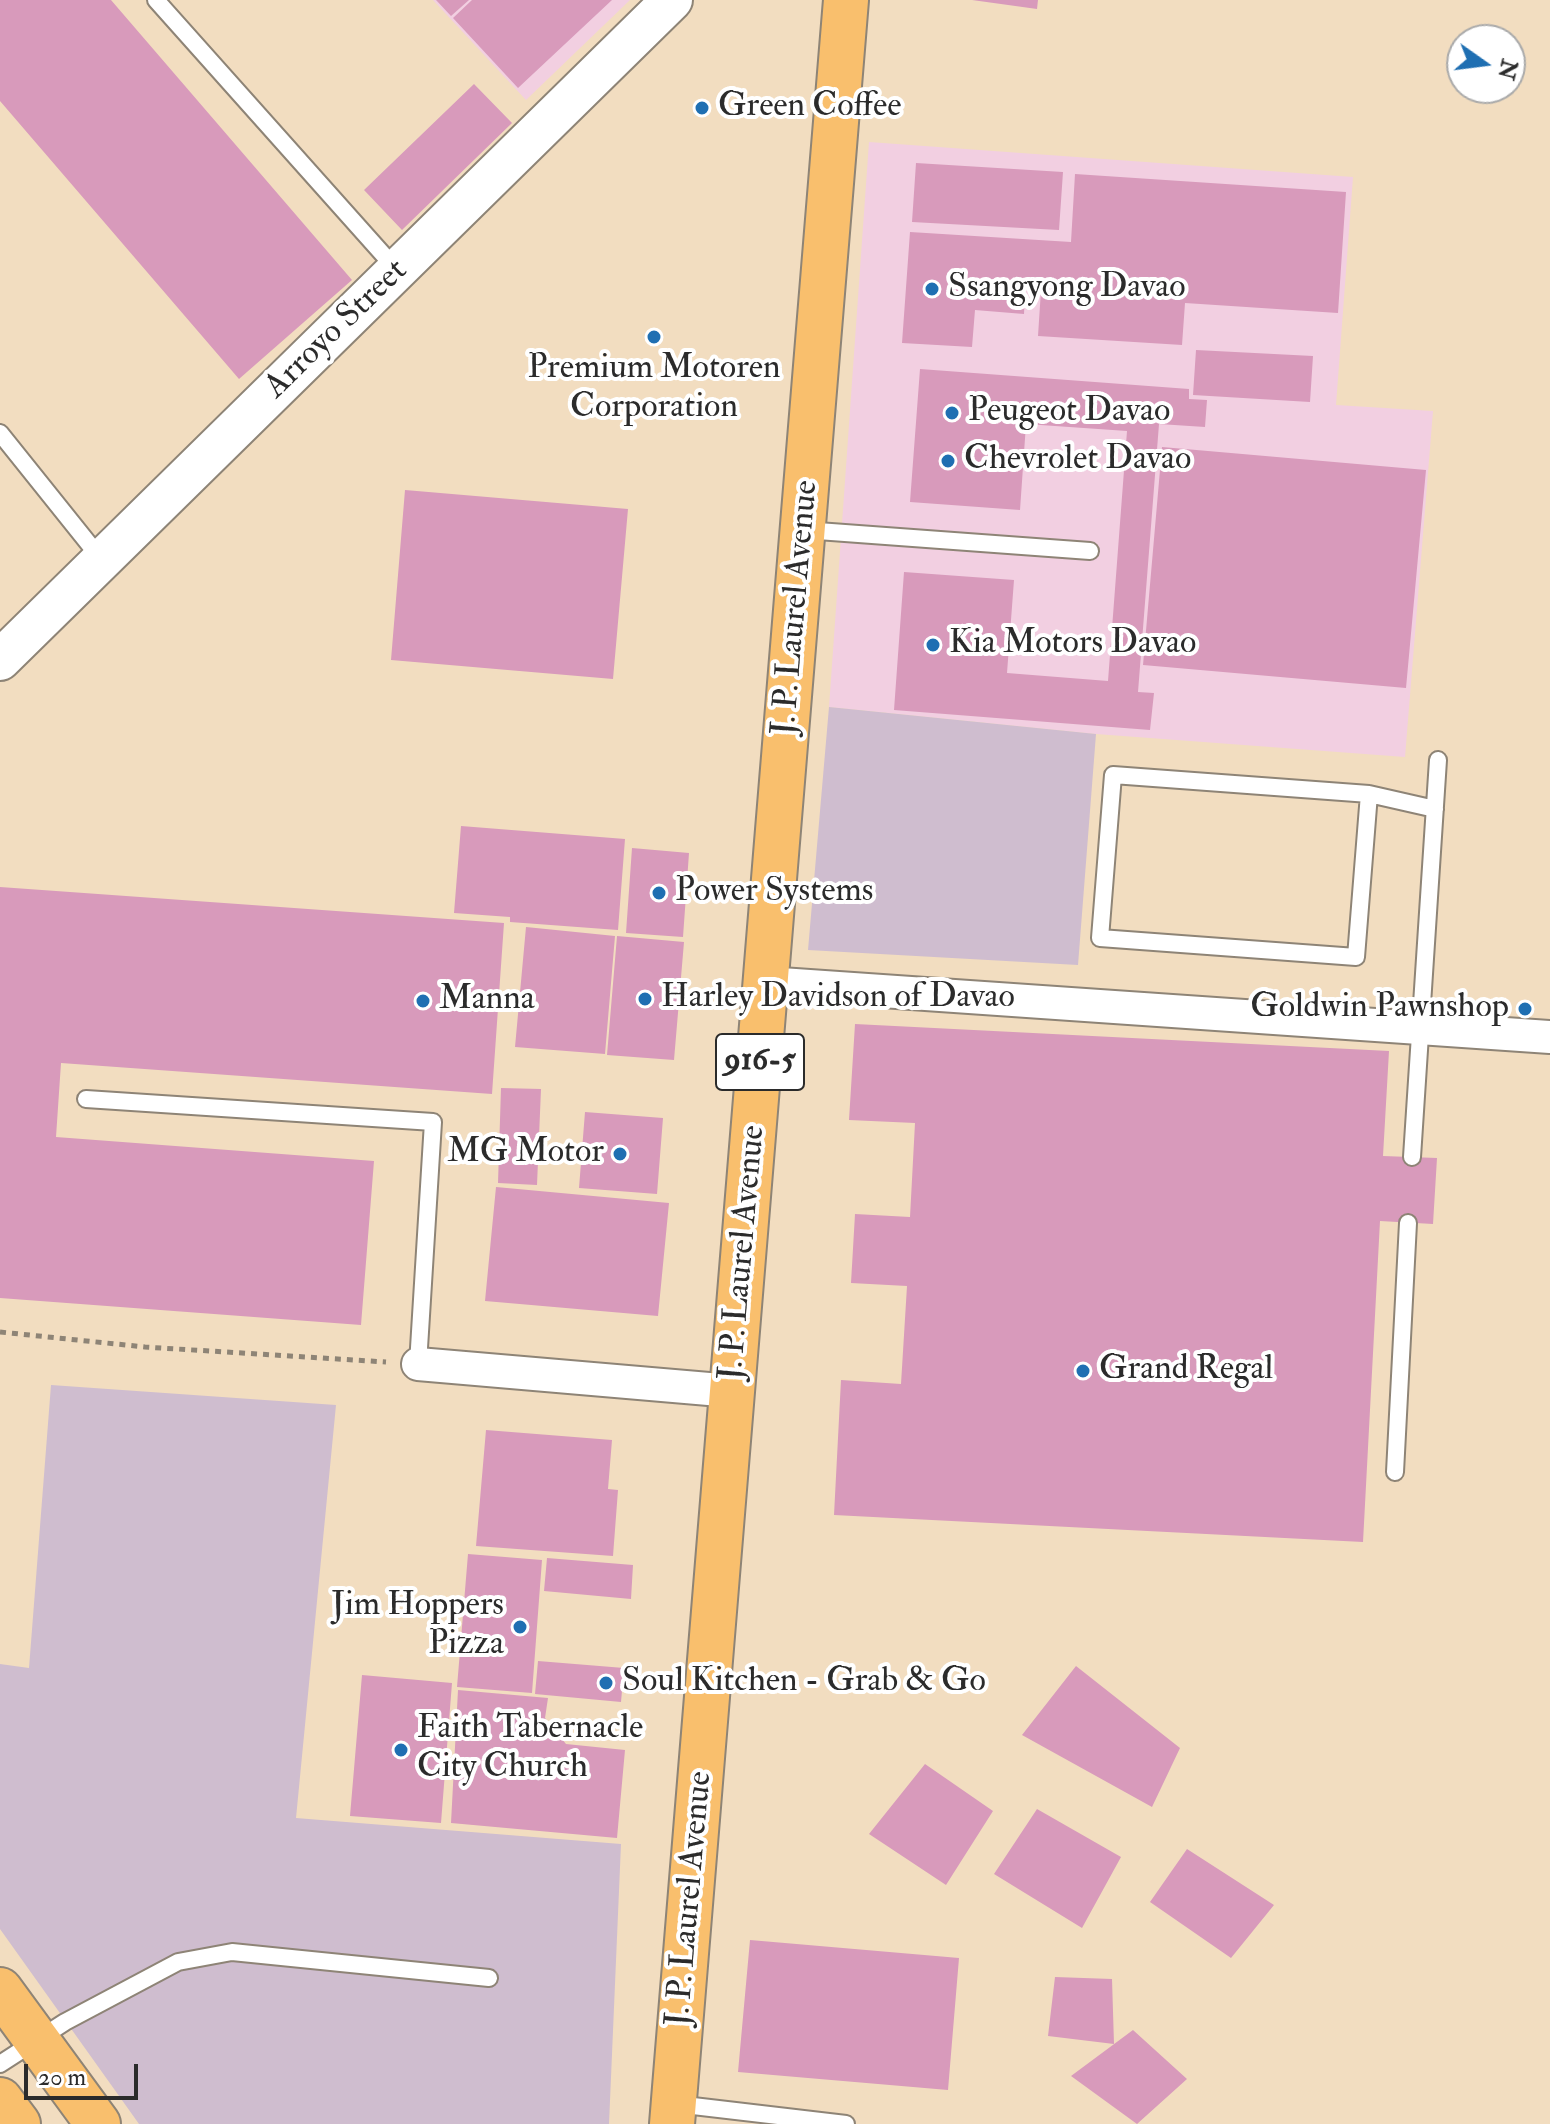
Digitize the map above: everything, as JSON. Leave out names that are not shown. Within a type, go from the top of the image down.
[{"type":"main road","name":"J. P. Laurel Avenue","points":[[673,2114],[846,0]]},
{"type":"main road","points":[[0,1990],[98,2124]]},
{"type":"main road","points":[[0,2100],[18,2124]]},
{"type":"street","name":"Arroyo Street","points":[[0,660],[672,0]]},
{"type":"street","points":[[766,983],[1550,1037]]},
{"type":"street","points":[[418,1364],[732,1391]]},
{"type":"lane","points":[[156,0],[398,270]]},
{"type":"lane","points":[[0,433],[102,560]]},
{"type":"lane","points":[[803,530],[1090,551]]},
{"type":"lane","points":[[1412,1157],[1438,760]]},
{"type":"lane","points":[[1369,794],[1356,957],[1100,938],[1113,775],[1369,794],[1435,809]]},
{"type":"lane","points":[[86,1099],[433,1122],[418,1364]]},
{"type":"lane","points":[[1395,1472],[1408,1223]]},
{"type":"lane","points":[[0,2064],[36,2039],[178,1962],[232,1952],[489,1978]]},
{"type":"lane","points":[[673,2114],[846,2124]]},
{"type":"path","points":[[0,1332],[145,1347],[418,1364]]},
{"type":"shaded area","points":[[433,0],[630,0],[526,100]]},
{"type":"shaded area","points":[[869,142],[1353,177],[1336,405],[1433,411],[1405,757],[1096,734],[829,707]]},
{"type":"shaded area","points":[[829,707],[1096,734],[1078,965],[808,950]]},
{"type":"shaded area","points":[[51,1385],[336,1405],[296,1818],[621,1844],[609,2124],[139,2124],[0,1929],[0,1664],[29,1668]]},
{"type":"building","points":[[0,0],[111,0],[352,280],[239,379],[0,101]]},
{"type":"building","points":[[436,0],[469,0],[451,16]]},
{"type":"building","points":[[472,0],[612,0],[518,88],[453,18]]},
{"type":"building","points":[[972,0],[1038,0],[1037,9]]},
{"type":"building","points":[[474,84],[512,123],[402,230],[364,190]]},
{"type":"building","points":[[916,163],[1063,172],[1059,230],[912,222]]},
{"type":"building","points":[[1075,174],[1346,192],[1338,313],[1185,303],[1182,345],[1038,336],[1041,290],[1025,289],[1024,314],[975,310],[972,347],[902,343],[910,232],[1071,242]]},
{"type":"building","points":[[1196,350],[1313,356],[1310,402],[1193,395]]},
{"type":"building","points":[[920,369],[1189,389],[1189,399],[1207,400],[1205,427],[1159,424],[1138,692],[1154,693],[1150,730],[894,710],[904,572],[1014,580],[1007,673],[1108,681],[1127,431],[1026,424],[1020,510],[910,502]]},
{"type":"building","points":[[1162,447],[1426,470],[1406,688],[1143,665]]},
{"type":"building","points":[[405,490],[628,509],[613,679],[391,660]]},
{"type":"building","points":[[461,826],[625,839],[618,930],[510,922],[510,917],[454,913]]},
{"type":"building","points":[[632,848],[689,853],[683,937],[626,933]]},
{"type":"building","points":[[0,887],[504,923],[492,1094],[61,1063],[56,1137],[374,1161],[361,1325],[0,1298]]},
{"type":"building","points":[[526,927],[615,936],[605,1054],[515,1047]]},
{"type":"building","points":[[617,936],[684,942],[674,1060],[607,1055]]},
{"type":"building","name":"Grand Regal","points":[[855,1024],[1389,1051],[1383,1156],[1437,1158],[1433,1224],[1380,1221],[1363,1542],[834,1515],[841,1380],[901,1384],[907,1286],[851,1283],[855,1214],[910,1217],[915,1123],[849,1120]]},
{"type":"building","points":[[501,1088],[541,1089],[537,1185],[498,1183]]},
{"type":"building","points":[[585,1112],[663,1118],[657,1194],[579,1188]]},
{"type":"building","points":[[496,1187],[669,1203],[658,1316],[485,1301]]},
{"type":"building","points":[[486,1430],[612,1440],[608,1489],[618,1490],[613,1556],[476,1546]]},
{"type":"building","points":[[468,1554],[542,1560],[532,1693],[457,1687]]},
{"type":"building","points":[[547,1558],[633,1565],[631,1599],[544,1591]]},
{"type":"building","points":[[538,1661],[624,1668],[621,1702],[535,1694]]},
{"type":"building","points":[[1076,1666],[1180,1748],[1152,1807],[1022,1735]]},
{"type":"building","name":"Faith Tabernacle City Church","points":[[362,1675],[452,1683],[441,1823],[350,1816]]},
{"type":"building","points":[[458,1690],[548,1698],[545,1718],[566,1744],[625,1750],[617,1838],[451,1823]]},
{"type":"building","points":[[925,1764],[993,1811],[946,1885],[869,1834]]},
{"type":"building","points":[[1037,1809],[1121,1857],[1082,1928],[994,1874]]},
{"type":"building","points":[[1187,1849],[1274,1905],[1231,1958],[1150,1902]]},
{"type":"building","points":[[750,1940],[959,1958],[948,2090],[738,2072]]},
{"type":"building","points":[[1055,1977],[1112,1979],[1114,2044],[1048,2036]]},
{"type":"building","points":[[1133,2030],[1187,2079],[1137,2124],[1071,2076]]},
{"type":"place","name":"Green Coffee","points":[[702,108]]},
{"type":"place","name":"Ssangyong Davao","points":[[932,289]]},
{"type":"place","name":"Premium Motoren Corporation","points":[[654,337]]},
{"type":"place","name":"Peugeot Davao","points":[[952,413]]},
{"type":"place","name":"Chevrolet Davao","points":[[948,461]]},
{"type":"place","name":"Kia Motors Davao","points":[[933,645]]},
{"type":"place","name":"Power Systems","points":[[659,893]]},
{"type":"place","name":"Harley Davidson of Davao","points":[[645,999]]},
{"type":"place","name":"Manna","points":[[423,1001]]},
{"type":"place","name":"Goldwin Pawnshop","points":[[1525,1009]]},
{"type":"place","name":"MG Motor","points":[[620,1154]]},
{"type":"place","name":"Grand Regal","points":[[1083,1371]]},
{"type":"place","name":"Jim Hoppers Pizza","points":[[520,1627]]},
{"type":"place","name":"Soul Kitchen - Grab & Go","points":[[606,1683]]},
{"type":"place","name":"Faith Tabernacle City Church","points":[[401,1750]]}]
